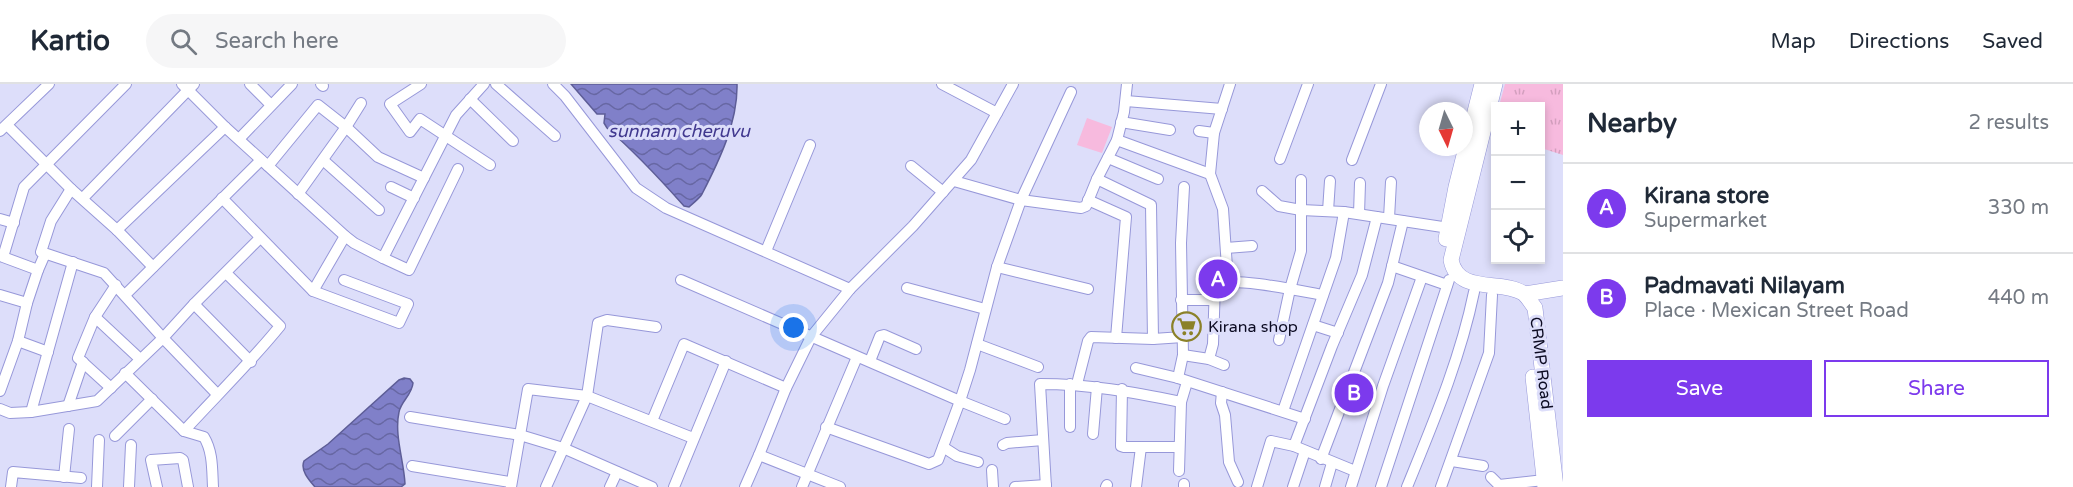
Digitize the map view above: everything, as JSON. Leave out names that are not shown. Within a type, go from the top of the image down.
[{"type":"main road","points":[[1448,283],[1442,263],[1456,187],[1482,84]]},
{"type":"main road","name":"CRMP Road","points":[[1495,84],[1451,260],[1452,268],[1458,276],[1477,284],[1513,289],[1526,294],[1535,308],[1548,485]]},
{"type":"main road","name":"CRMP Road","points":[[1448,283],[1474,291],[1515,298],[1526,314],[1548,485]]},
{"type":"main road","points":[[1526,294],[1563,288]]},
{"type":"street","points":[[49,84],[3,128],[47,164],[153,267]]},
{"type":"street","points":[[38,270],[2,256],[24,187],[126,84]]},
{"type":"street","points":[[250,84],[272,105]]},
{"type":"street","points":[[239,139],[292,84]]},
{"type":"street","points":[[420,84],[390,104],[410,132],[420,119],[490,165]]},
{"type":"street","points":[[383,258],[456,115],[484,84]]},
{"type":"street","points":[[496,84],[555,136]]},
{"type":"street","points":[[553,84],[565,96],[636,188],[666,208],[850,289]]},
{"type":"street","points":[[942,84],[997,113]]},
{"type":"street","points":[[745,487],[810,337],[850,289],[913,226],[971,160],[1013,84]]},
{"type":"street","points":[[954,181],[1020,200],[1081,208],[1086,206],[1117,140],[1126,101],[1127,84]]},
{"type":"street","points":[[1228,282],[1223,209],[1210,174],[1214,134],[1230,84]]},
{"type":"street","points":[[1280,159],[1308,84]]},
{"type":"street","points":[[1352,160],[1381,84]]},
{"type":"street","points":[[83,198],[188,86],[225,127],[345,236],[354,243],[409,270],[458,169]]},
{"type":"street","points":[[826,427],[929,464],[938,460],[960,401],[997,267],[1020,200],[1071,92]]},
{"type":"street","points":[[470,99],[513,141]]},
{"type":"street","points":[[1126,101],[1222,109]]},
{"type":"street","points":[[298,194],[361,103]]},
{"type":"street","points":[[125,295],[222,198],[264,163],[318,105],[378,157],[424,178]]},
{"type":"street","points":[[1121,122],[1170,130]]},
{"type":"street","points":[[117,230],[225,127]]},
{"type":"street","points":[[1199,131],[1214,134]]},
{"type":"street","points":[[1117,140],[1210,174]]},
{"type":"street","points":[[766,251],[810,145]]},
{"type":"street","points":[[1108,158],[1158,179]]},
{"type":"street","points":[[323,160],[379,210]]},
{"type":"street","points":[[910,166],[943,192]]},
{"type":"street","points":[[1097,179],[1150,205],[1153,339]]},
{"type":"street","points":[[1279,340],[1301,250],[1301,180]]},
{"type":"street","points":[[1328,211],[1330,181]]},
{"type":"street","points":[[1359,214],[1360,183]]},
{"type":"street","points":[[1389,218],[1391,183]]},
{"type":"street","points":[[391,187],[414,198]]},
{"type":"street","points":[[1179,471],[1180,402],[1183,380],[1181,243],[1184,187]]},
{"type":"street","points":[[71,189],[51,221],[41,252],[104,273],[217,394]]},
{"type":"street","points":[[1263,191],[1279,206],[1301,210],[1344,212],[1449,228]]},
{"type":"street","points":[[222,198],[313,291],[399,323],[408,304],[344,280]]},
{"type":"street","points":[[1088,200],[1126,217],[1116,338]]},
{"type":"street","points":[[1283,411],[1336,258],[1344,212]]},
{"type":"street","points":[[1294,446],[1362,275],[1377,217]]},
{"type":"street","points":[[0,219],[14,223]]},
{"type":"street","points":[[1321,459],[1388,283],[1403,221]]},
{"type":"street","points":[[313,291],[345,236]]},
{"type":"street","points":[[0,409],[9,413],[31,412],[97,400],[163,338],[260,238]]},
{"type":"street","points":[[1226,248],[1252,246]]},
{"type":"street","points":[[0,391],[3,375],[18,341],[27,303],[45,254]]},
{"type":"street","points":[[31,412],[73,262]]},
{"type":"street","points":[[1381,487],[1448,283],[1422,277],[1392,266]]},
{"type":"street","points":[[997,267],[1088,289]]},
{"type":"street","points":[[184,431],[217,394],[251,362],[280,326],[226,273]]},
{"type":"street","points":[[1351,487],[1422,277]]},
{"type":"street","points":[[681,280],[1005,419]]},
{"type":"street","points":[[1209,359],[1213,344],[1215,284],[1228,282],[1323,295]]},
{"type":"street","points":[[111,388],[78,358],[95,318],[116,285]]},
{"type":"street","points":[[907,288],[985,309]]},
{"type":"street","points":[[1407,487],[1454,369],[1467,329],[1474,291]]},
{"type":"street","points":[[0,295],[27,303]]},
{"type":"street","points":[[1442,487],[1489,353],[1492,295]]},
{"type":"street","points":[[1181,300],[1214,300]]},
{"type":"street","points":[[194,304],[251,362]]},
{"type":"street","points":[[95,318],[140,359]]},
{"type":"street","points":[[546,487],[587,396],[598,323],[607,320],[656,327]]},
{"type":"street","points":[[1313,325],[1338,333]]},
{"type":"street","points":[[870,361],[880,336],[884,335],[916,349]]},
{"type":"street","points":[[1070,427],[1074,384],[1089,339],[1094,336],[1183,338]]},
{"type":"street","points":[[18,341],[48,352]]},
{"type":"street","points":[[652,421],[684,344],[786,388]]},
{"type":"street","points":[[977,344],[1038,367]]},
{"type":"street","points":[[1183,355],[1209,359],[1224,365]]},
{"type":"street","points":[[802,487],[857,357]]},
{"type":"street","points":[[674,487],[726,361]]},
{"type":"street","points":[[68,406],[82,362]]},
{"type":"street","points":[[1136,368],[1183,380],[1305,419]]},
{"type":"street","points":[[125,373],[184,431],[204,437],[210,446],[213,487]]},
{"type":"street","points":[[1015,487],[1046,486],[1040,384],[1074,384],[1122,390],[1180,402]]},
{"type":"street","points":[[1093,434],[1097,387]]},
{"type":"street","points":[[412,465],[511,484],[528,390],[587,396],[693,438]]},
{"type":"street","points":[[1122,390],[1120,443],[1124,447],[1179,447]]},
{"type":"street","points":[[1222,392],[1221,403],[1225,415],[1229,462],[1237,484],[1255,487],[1270,441],[1294,446],[1355,471]]},
{"type":"street","points":[[115,436],[152,399]]},
{"type":"street","points":[[410,417],[519,435],[563,448],[652,487]]},
{"type":"street","points":[[64,477],[69,429]]},
{"type":"street","points":[[97,487],[99,440]]},
{"type":"street","points":[[1003,445],[1043,440]]},
{"type":"street","points":[[129,487],[131,445]]},
{"type":"street","points":[[943,447],[957,456],[978,462]]},
{"type":"street","points":[[1136,487],[1141,447]]},
{"type":"street","points":[[1293,487],[1305,451]]},
{"type":"street","points":[[759,455],[840,487]]},
{"type":"street","points":[[157,487],[151,460],[180,458],[183,460],[188,487]]},
{"type":"street","points":[[1452,461],[1483,466]]},
{"type":"street","points":[[1325,487],[1332,463]]},
{"type":"street","points":[[992,470],[993,487]]},
{"type":"street","points":[[11,487],[13,472],[81,478]]},
{"type":"street","points":[[610,487],[617,472]]},
{"type":"street","points":[[1491,477],[1499,486],[1548,485]]},
{"type":"green space","points":[[1505,84],[1563,84],[1563,155],[1545,149],[1545,102],[1500,102]]},
{"type":"green space","points":[[1087,118],[1112,127],[1102,153],[1077,145]]},
{"type":"water","name":"sunnam cheruvu","points":[[571,84],[737,84],[731,127],[715,168],[699,198],[689,207],[684,206],[607,128],[604,123],[605,114],[597,114]]},
{"type":"water","points":[[404,378],[410,379],[413,383],[411,391],[400,408],[398,421],[398,439],[405,484],[401,487],[315,487],[304,471],[304,461],[328,444]]},
{"type":"place","name":"Kirana store","points":[[1218,279]]},
{"type":"place","name":"Kirana shop","points":[[1187,327]]},
{"type":"place","name":"Padmavati Nilayam","points":[[1354,393]]}]
